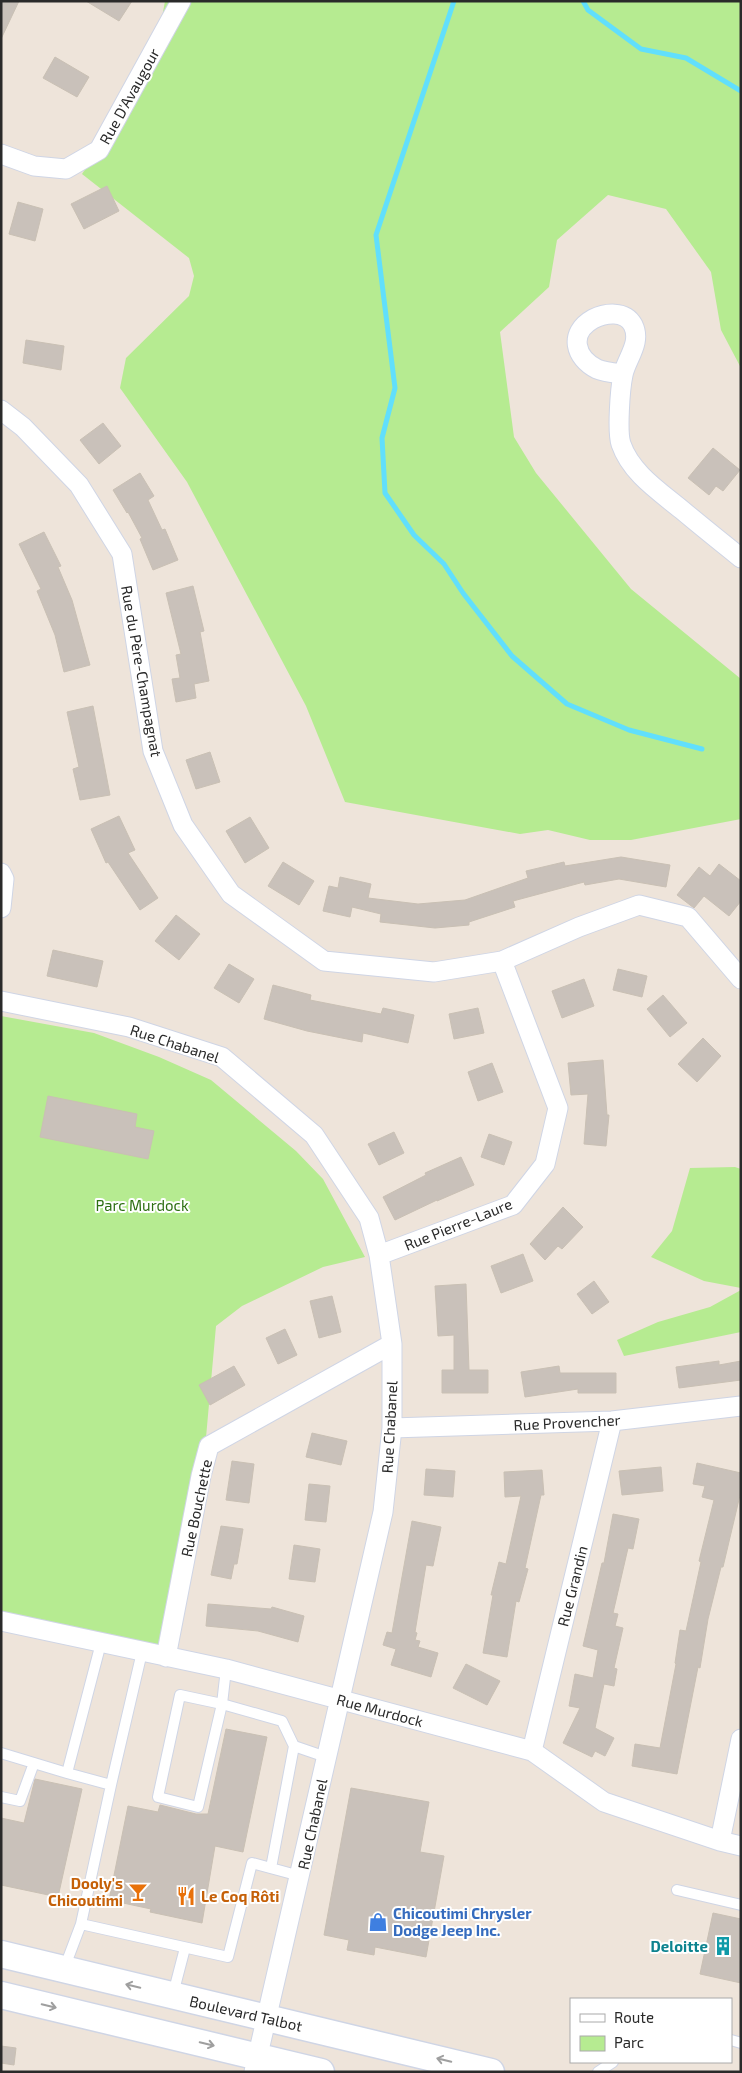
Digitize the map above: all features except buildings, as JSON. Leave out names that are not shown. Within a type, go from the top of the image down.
[{"type":"main road","name":"Boulevard Talbot","points":[[1,1954],[491,2072]]},
{"type":"main road","points":[[1,1995],[256,2064],[322,2072]]},
{"type":"street","name":"Rue D'Avaugour","points":[[1,154],[34,166],[66,169],[99,150],[181,1]]},
{"type":"street","points":[[623,374],[620,404],[620,442],[628,458],[644,480],[741,558]]},
{"type":"street","name":"Rue du Père-Champagnat","points":[[1,410],[23,427],[79,485],[122,554],[153,751],[183,825],[231,894],[324,961],[434,972],[502,961],[579,927],[639,905],[688,918],[741,979]]},
{"type":"street","points":[[1,873],[4,879],[1,908]]},
{"type":"street","name":"Rue Pierre-Laure","points":[[379,1255],[513,1206],[545,1164],[558,1108],[502,961]]},
{"type":"street","name":"Rue Chabanel","points":[[1,1001],[129,1027],[222,1057],[314,1135],[369,1218],[379,1255],[392,1344],[392,1428],[384,1512],[256,2064]]},
{"type":"street","name":"Rue Bouchette","points":[[166,1658],[201,1476],[209,1446],[392,1344]]},
{"type":"street","name":"Rue Provencher","points":[[392,1428],[612,1421],[741,1406]]},
{"type":"street","name":"Rue Grandin","points":[[532,1751],[612,1421]]},
{"type":"street","name":"Rue Murdock","points":[[1,1621],[166,1658],[226,1669],[532,1751],[604,1802],[720,1841],[741,1846]]},
{"type":"street","points":[[720,1841],[741,1739]]},
{"type":"lane","points":[[67,1773],[101,1643]]},
{"type":"lane","points":[[64,1969],[81,1924],[142,1652]]},
{"type":"lane","points":[[226,1669],[222,1704],[198,1807],[158,1797],[180,1695],[222,1704],[282,1721],[294,1746],[271,1868]]},
{"type":"lane","points":[[294,1746],[326,1757]]},
{"type":"lane","points":[[1,1753],[111,1785]]},
{"type":"lane","points":[[1,1797],[20,1801],[34,1763]]},
{"type":"lane","points":[[81,1924],[228,1957],[252,1863],[300,1876]]},
{"type":"lane","points":[[677,1890],[741,1905]]},
{"type":"lane","points":[[172,1995],[185,1948]]},
{"type":"lane","points":[[598,2072],[612,2063]]},
{"type":"green space","points":[[165,1],[741,1],[741,368],[721,330],[711,272],[666,209],[608,195],[557,240],[549,287],[500,332],[514,437],[536,473],[631,589],[741,679],[741,819],[631,840],[590,840],[548,830],[520,834],[345,802],[306,706],[187,482],[120,388],[126,358],[189,296],[194,276],[189,258],[82,174],[99,149],[159,34]]},
{"type":"green space","name":"Parc Murdock","points":[[1,1016],[94,1033],[159,1057],[211,1080],[296,1151],[323,1179],[365,1257],[323,1267],[242,1306],[216,1326],[202,1482],[168,1650],[1,1619]]},
{"type":"green space","points":[[735,1167],[741,1169],[741,1288],[704,1281],[651,1257],[672,1231],[690,1168]]},
{"type":"green space","points":[[741,1290],[741,1332],[624,1356],[617,1340],[658,1322],[710,1307]]},
{"type":"waterway","points":[[454,1],[376,235],[395,388],[382,438],[385,493],[414,535],[444,564],[463,593],[512,656],[567,704],[629,730],[702,749]]},
{"type":"waterway","points":[[583,1],[588,10],[641,49],[686,58],[741,91]]},
{"type":"place","name":"Dooly's Chicoutimi","points":[[138,1892]]},
{"type":"place","name":"Le Coq Rôti","points":[[186,1896]]},
{"type":"place","name":"Chicoutimi Chrysler Dodge Jeep Inc.","points":[[378,1922]]},
{"type":"place","name":"Deloitte","points":[[723,1946]]}]
